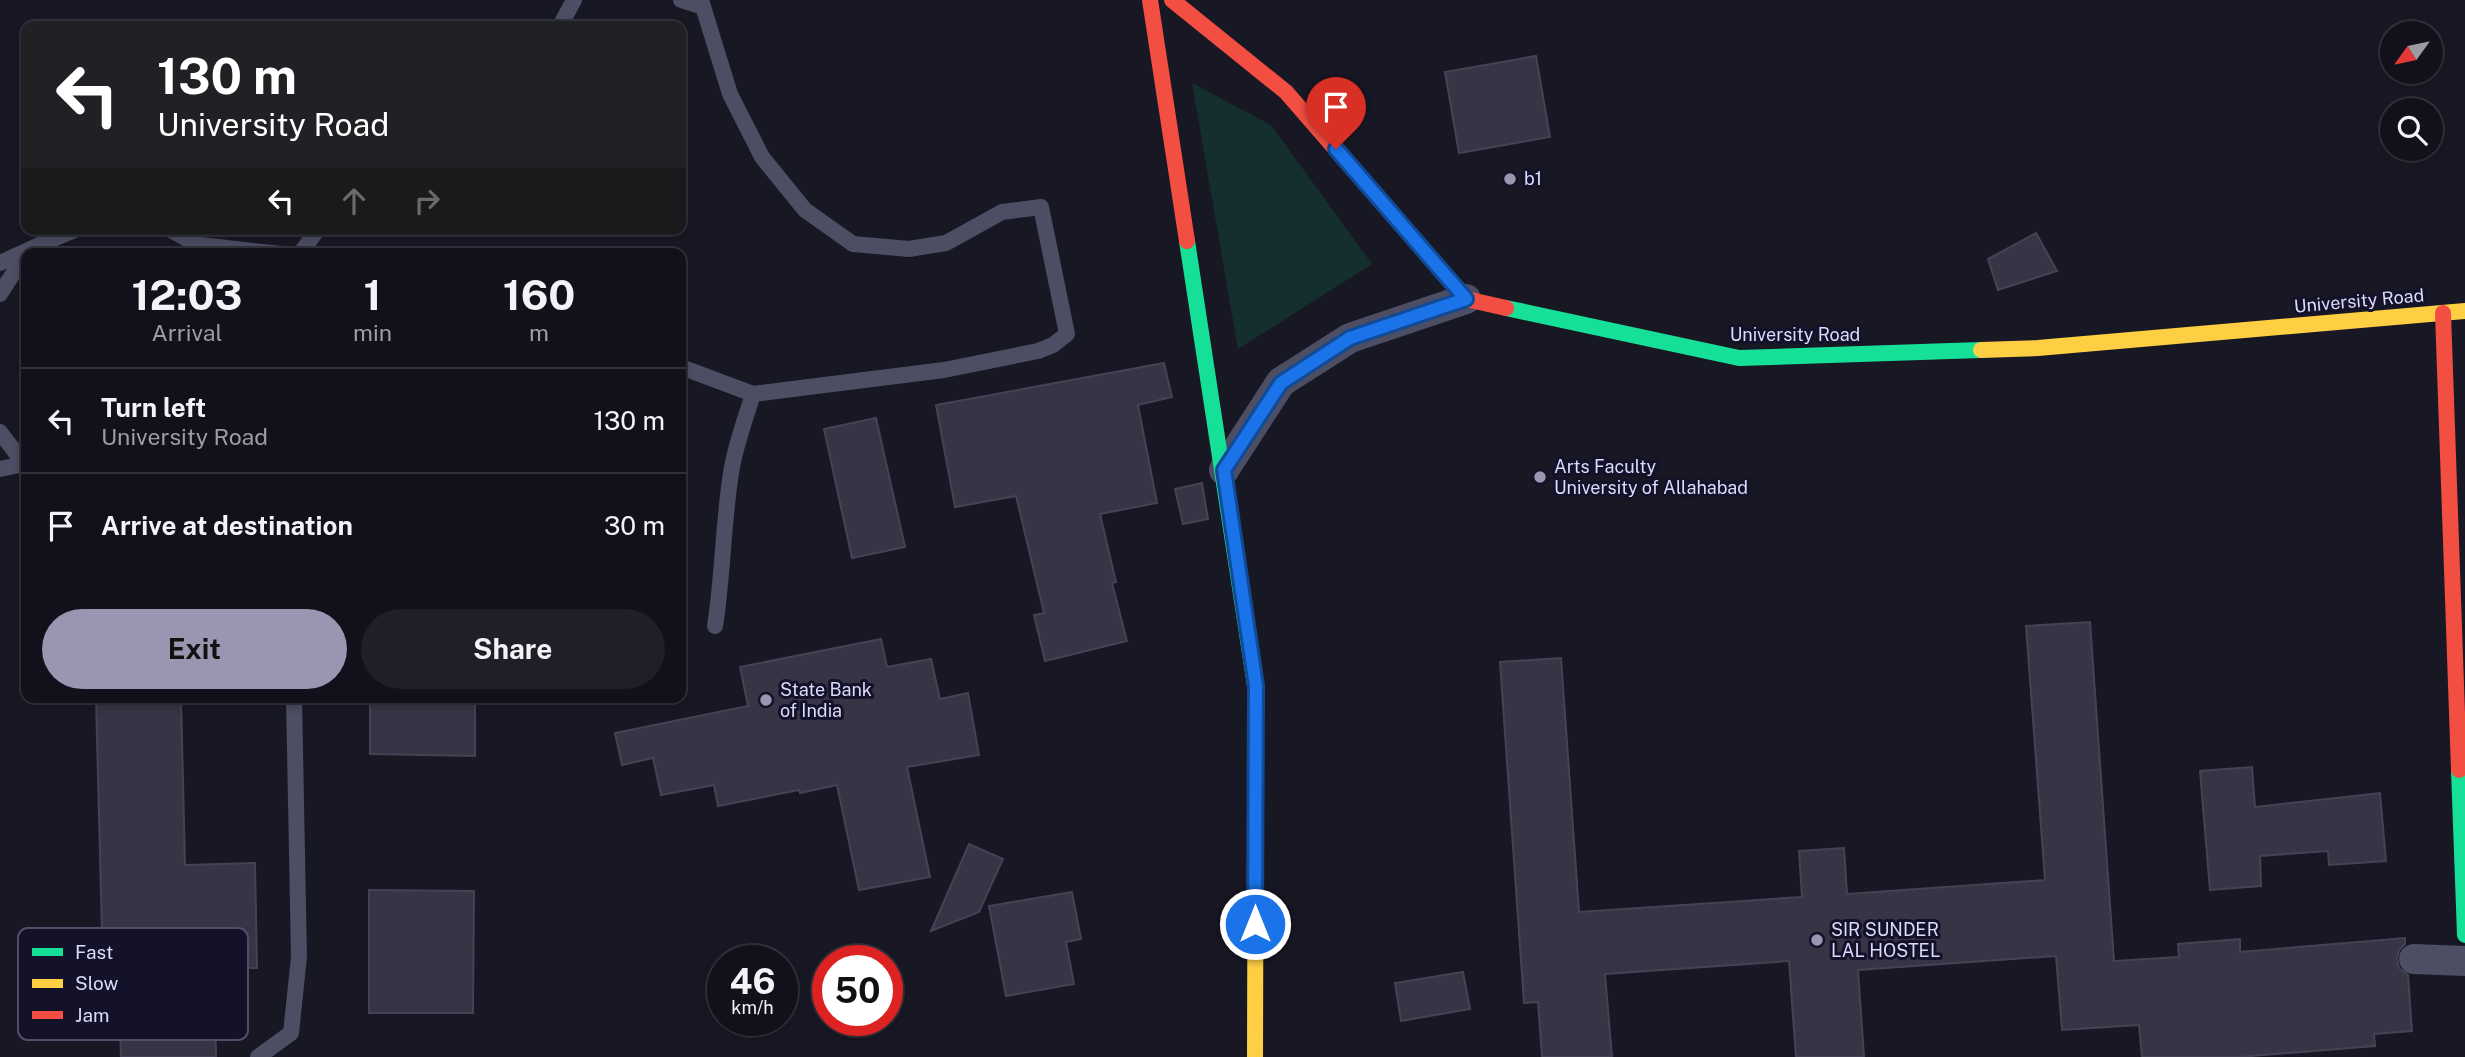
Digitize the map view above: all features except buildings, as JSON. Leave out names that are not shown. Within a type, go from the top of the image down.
[{"type":"street","points":[[1150,0],[1256,686],[1255,1057]]},
{"type":"street","points":[[1172,0],[1286,92],[1466,299],[1350,338],[1281,383],[1224,470]]},
{"type":"street","name":"University Road","points":[[1466,299],[1739,358],[2038,348],[2465,311]]},
{"type":"street","points":[[2443,313],[2465,935]]},
{"type":"street","points":[[2414,959],[2465,961]]},
{"type":"lane","points":[[563,21],[574,0]]},
{"type":"lane","points":[[681,0],[702,4],[730,94],[762,157],[805,210],[853,244],[909,250],[946,243],[1002,212],[1041,207],[1067,334],[1053,345],[1038,351],[944,370],[753,394],[686,369]]},
{"type":"lane","points":[[34,248],[64,235]]},
{"type":"lane","points":[[180,235],[204,248]]},
{"type":"lane","points":[[41,248],[48,242]]},
{"type":"lane","points":[[0,263],[21,254]]},
{"type":"lane","points":[[0,294],[21,264]]},
{"type":"lane","points":[[715,625],[722,584],[724,526],[731,469],[753,394]]},
{"type":"lane","points":[[0,432],[21,460]]},
{"type":"lane","points":[[0,469],[21,466]]},
{"type":"lane","points":[[258,1057],[291,1033],[299,957],[294,703]]},
{"type":"green space","points":[[1192,83],[1271,125],[1372,264],[1238,349]]},
{"type":"traffic: fast","points":[[1187,241],[1256,692]]},
{"type":"traffic: fast","points":[[1506,308],[1739,358],[1981,350]]},
{"type":"traffic: fast","points":[[2459,770],[2465,935]]},
{"type":"traffic: slow","points":[[1981,350],[2038,348],[2465,311]]},
{"type":"traffic: slow","points":[[1255,1057],[1256,692]]},
{"type":"traffic: jam","points":[[1150,0],[1187,241]]},
{"type":"traffic: jam","points":[[1172,0],[1286,92],[1466,299],[1506,308]]},
{"type":"traffic: jam","points":[[2443,313],[2459,770]]},
{"type":"place","name":"b1","points":[[1510,179]]},
{"type":"place","name":"Arts Faculty University of Allahabad","points":[[1540,477]]},
{"type":"place","name":"State Bank of India","points":[[766,700]]},
{"type":"place","name":"SIR SUNDER LAL HOSTEL","points":[[1817,940]]},
{"type":"route","points":[[1255,924],[1256,686],[1224,470],[1281,383],[1350,338],[1466,299],[1336,149]]}]
